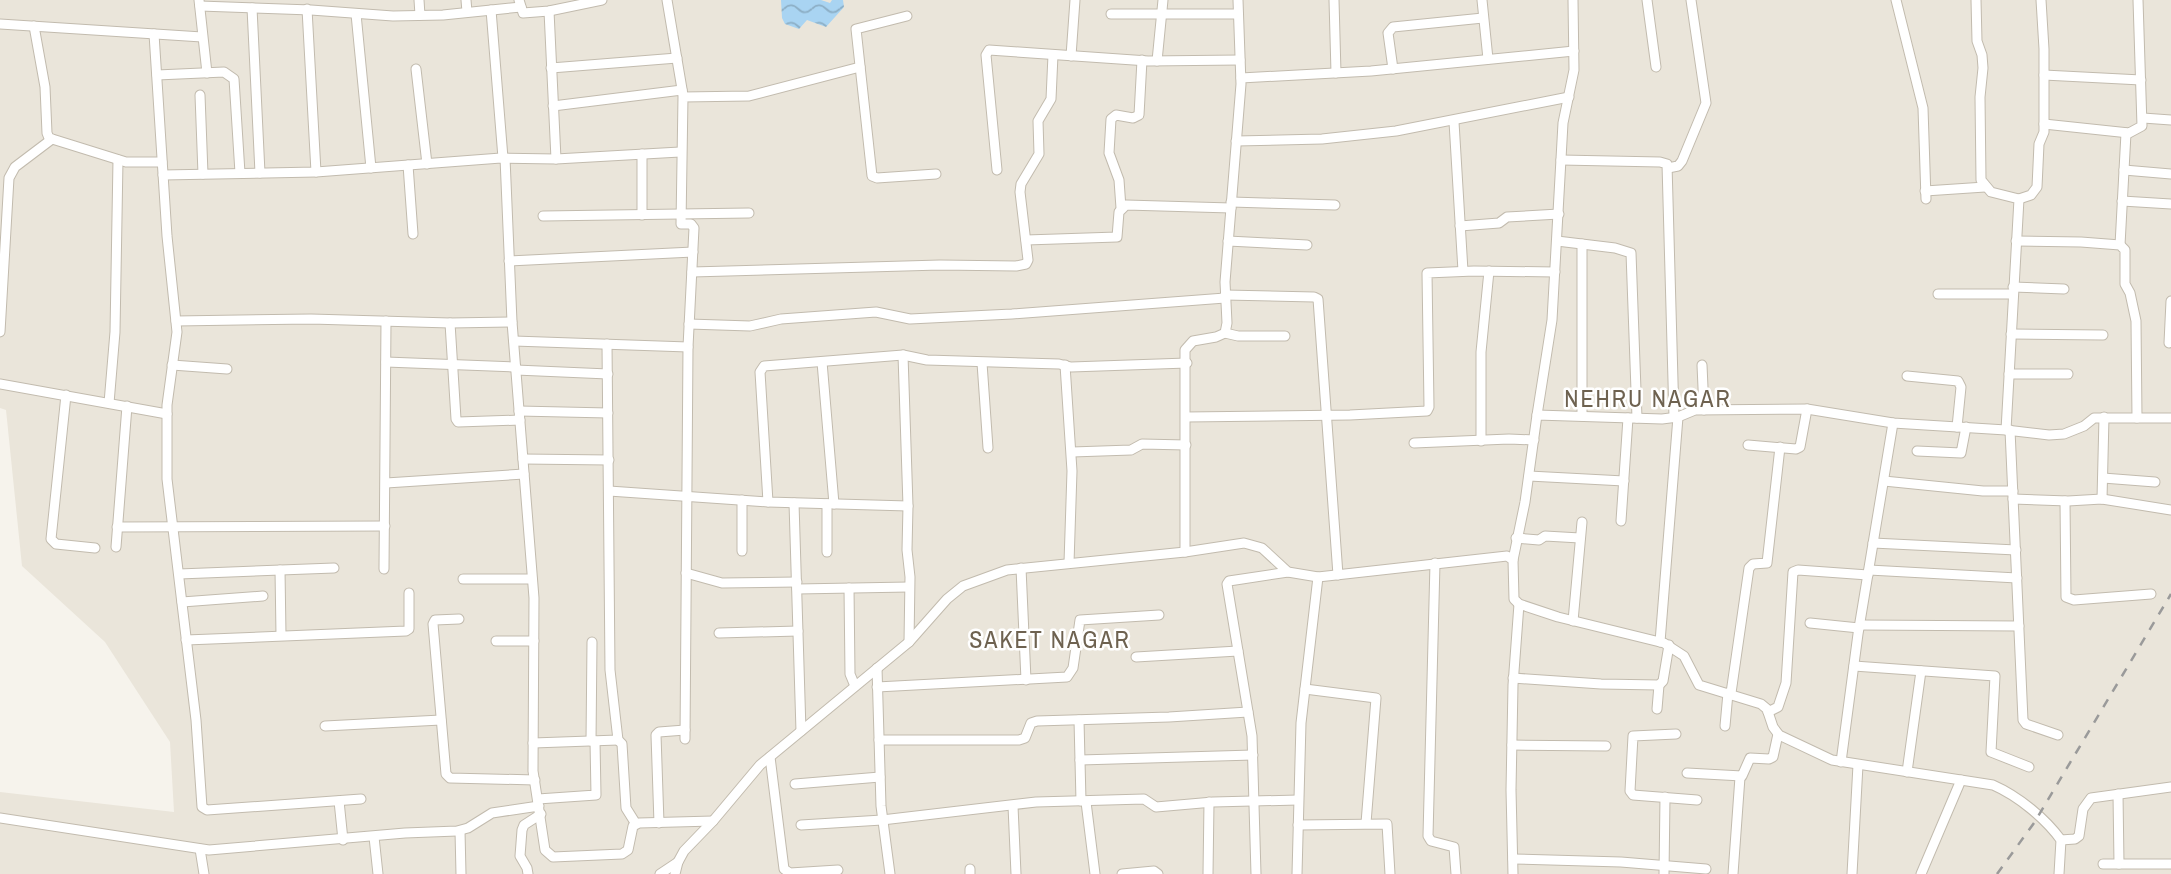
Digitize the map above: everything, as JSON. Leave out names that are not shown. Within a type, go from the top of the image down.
[{"type":"street","points":[[419,0],[420,15]]},
{"type":"street","points":[[466,0],[467,12]]},
{"type":"street","points":[[207,73],[200,3],[312,6],[356,14],[420,15],[491,10],[520,4],[523,13],[549,11],[563,4],[602,0]]},
{"type":"street","points":[[659,822],[656,735],[659,732],[685,734],[688,346],[694,228],[681,224],[682,94],[667,0]]},
{"type":"street","points":[[1071,56],[1075,0]]},
{"type":"street","points":[[1157,61],[1163,0]]},
{"type":"street","points":[[1225,333],[1228,241],[1241,78],[1238,0]]},
{"type":"street","points":[[1334,0],[1336,73]]},
{"type":"street","points":[[1482,0],[1488,59]]},
{"type":"street","points":[[1573,0],[1574,71],[1563,122],[1552,320],[1525,502],[1513,560],[1514,599],[1519,604],[1573,621],[1665,643],[1684,656],[1699,685],[1761,704],[1768,712],[1778,734],[1773,757],[1750,758],[1740,777],[1733,874]]},
{"type":"street","points":[[1647,0],[1656,67]]},
{"type":"street","points":[[1668,168],[1678,166],[1682,161],[1706,103],[1691,0]]},
{"type":"street","points":[[1896,0],[1923,108],[1926,195],[1985,187]]},
{"type":"street","points":[[1976,0],[1977,41],[1983,68],[1980,97],[1981,180],[1990,192],[2019,199],[2031,195],[2037,187],[2039,144],[2044,132],[2040,0]]},
{"type":"street","points":[[2044,124],[2126,133],[2140,129],[2143,118],[2137,0]]},
{"type":"street","points":[[247,5],[260,173]]},
{"type":"street","points":[[312,6],[316,172]]},
{"type":"street","points":[[491,10],[504,158],[512,321],[532,579],[535,780],[545,850],[553,857],[622,854],[628,850],[633,826],[636,824],[713,821]]},
{"type":"street","points":[[549,11],[556,159]]},
{"type":"street","points":[[356,14],[371,168]]},
{"type":"street","points":[[1111,14],[1238,14]]},
{"type":"street","points":[[907,16],[858,26],[856,32],[872,176],[877,178],[936,174]]},
{"type":"street","points":[[1393,69],[1388,33],[1392,27],[1483,18]]},
{"type":"street","points":[[0,24],[202,37]]},
{"type":"street","points":[[34,26],[45,87],[47,133],[52,139],[118,160],[162,162]]},
{"type":"street","points":[[154,34],[176,321],[167,414],[167,479],[204,809],[362,799]]},
{"type":"street","points":[[1241,78],[1393,69],[1574,51]]},
{"type":"street","points":[[997,170],[987,52],[1157,61],[1240,60]]},
{"type":"street","points":[[692,272],[1026,264],[1028,260],[1021,184],[1039,154],[1038,121],[1051,99],[1053,54]]},
{"type":"street","points":[[551,68],[677,58]]},
{"type":"street","points":[[1026,240],[1111,239],[1119,235],[1119,180],[1109,153],[1111,119],[1116,115],[1133,118],[1139,115],[1142,60]]},
{"type":"street","points":[[553,106],[682,94],[749,96],[860,67]]},
{"type":"street","points":[[416,69],[427,164]]},
{"type":"street","points":[[157,75],[224,72],[234,79],[240,173]]},
{"type":"street","points":[[2044,75],[2141,80]]},
{"type":"street","points":[[200,94],[203,174]]},
{"type":"street","points":[[1236,141],[1349,137],[1454,122],[1569,97]]},
{"type":"street","points":[[2143,118],[2171,120]]},
{"type":"street","points":[[1454,122],[1463,271]]},
{"type":"street","points":[[2120,245],[2126,133]]},
{"type":"street","points":[[0,332],[4,210],[11,172],[52,139]]},
{"type":"street","points":[[163,175],[316,172],[504,158],[556,159],[680,152]]},
{"type":"street","points":[[642,154],[642,215]]},
{"type":"street","points":[[109,403],[115,340],[118,160]]},
{"type":"street","points":[[1561,160],[1660,162],[1667,164],[1668,168],[1676,417],[1663,681],[1659,685],[1657,709]]},
{"type":"street","points":[[408,165],[413,234]]},
{"type":"street","points":[[2124,170],[2171,174]]},
{"type":"street","points":[[2019,199],[2008,430],[2023,720],[2026,724],[2058,735]]},
{"type":"street","points":[[2123,201],[2171,204]]},
{"type":"street","points":[[1121,208],[1126,205],[1335,205]]},
{"type":"street","points":[[543,216],[749,213]]},
{"type":"street","points":[[1460,226],[1499,223],[1507,217],[1559,215]]},
{"type":"street","points":[[1228,241],[1307,245]]},
{"type":"street","points":[[1557,241],[1618,248],[1619,251],[1630,253],[1633,418],[1621,522]]},
{"type":"street","points":[[2017,241],[2120,245],[2125,250],[2125,284],[2130,293],[2136,321],[2137,418]]},
{"type":"street","points":[[1582,244],[1582,416]]},
{"type":"street","points":[[509,261],[693,252]]},
{"type":"street","points":[[1186,417],[1424,411],[1428,409],[1426,275],[1463,271],[1555,272]]},
{"type":"street","points":[[1481,441],[1481,352],[1489,271]]},
{"type":"street","points":[[1938,294],[2064,289]]},
{"type":"street","points":[[689,324],[750,326],[781,319],[876,312],[910,319],[1012,314],[1225,296],[1314,297],[1318,299],[1324,415],[1338,575]]},
{"type":"street","points":[[2169,343],[2171,301]]},
{"type":"street","points":[[176,321],[512,321]]},
{"type":"street","points":[[384,569],[386,321]]},
{"type":"street","points":[[450,323],[454,416],[458,422],[520,415],[608,413]]},
{"type":"street","points":[[1185,552],[1185,350],[1189,344],[1225,333],[1238,336],[1285,336]]},
{"type":"street","points":[[2011,334],[2103,335]]},
{"type":"street","points":[[514,341],[688,346]]},
{"type":"street","points":[[607,344],[610,670],[618,740],[622,744],[626,808],[636,824]]},
{"type":"street","points":[[768,502],[760,372],[764,366],[904,355],[927,360],[982,363],[1187,363]]},
{"type":"street","points":[[904,355],[907,550],[911,577],[909,642]]},
{"type":"street","points":[[386,362],[608,374]]},
{"type":"street","points":[[822,362],[830,504],[827,552]]},
{"type":"street","points":[[982,363],[988,448]]},
{"type":"street","points":[[172,365],[227,369]]},
{"type":"street","points":[[1065,365],[1072,452],[1069,563]]},
{"type":"street","points":[[1702,365],[1704,410]]},
{"type":"street","points":[[2009,374],[2068,374]]},
{"type":"street","points":[[1907,376],[1958,381],[1961,387],[1961,453],[1917,451]]},
{"type":"street","points":[[0,384],[167,414]]},
{"type":"street","points":[[66,395],[51,539],[56,544],[95,548]]},
{"type":"street","points":[[116,547],[127,406]]},
{"type":"street","points":[[1537,415],[1633,418],[1676,417],[1695,410],[1807,409],[1894,423],[2049,435],[2064,434],[2084,426],[2091,419],[2104,417],[2171,418]]},
{"type":"street","points":[[1748,444],[1796,449],[1800,447],[1807,409]]},
{"type":"street","points":[[2102,499],[2104,417]]},
{"type":"street","points":[[1841,762],[1859,627],[1894,423]]},
{"type":"street","points":[[1414,443],[1534,440]]},
{"type":"street","points":[[1072,452],[1131,450],[1142,444],[1186,445]]},
{"type":"street","points":[[1725,726],[1750,565],[1767,563],[1780,447]]},
{"type":"street","points":[[523,459],[609,460]]},
{"type":"street","points":[[386,483],[524,474]]},
{"type":"street","points":[[1529,476],[1624,481]]},
{"type":"street","points":[[2103,478],[2155,482]]},
{"type":"street","points":[[1884,481],[2065,501],[2102,499],[2171,510]]},
{"type":"street","points":[[609,491],[768,502],[908,506]]},
{"type":"street","points":[[741,500],[742,551]]},
{"type":"street","points":[[2065,501],[2067,597],[2074,600],[2151,594]]},
{"type":"street","points":[[794,503],[802,731]]},
{"type":"street","points":[[1573,621],[1582,522]]},
{"type":"street","points":[[117,527],[385,526]]},
{"type":"street","points":[[1516,538],[1580,538]]},
{"type":"street","points":[[675,874],[684,852],[760,765],[909,642],[947,598],[963,586],[1007,570],[1185,552],[1244,543],[1262,548],[1287,572]]},
{"type":"street","points":[[1874,543],[2016,550]]},
{"type":"street","points":[[1256,874],[1248,712],[1227,582],[1287,572],[1318,577],[1500,556],[1513,560]]},
{"type":"street","points":[[1435,563],[1428,836],[1431,841],[1454,847],[1456,874]]},
{"type":"street","points":[[178,574],[334,568]]},
{"type":"street","points":[[1021,568],[1026,680]]},
{"type":"street","points":[[280,570],[281,635]]},
{"type":"street","points":[[1768,712],[1778,707],[1786,683],[1793,572],[1798,570],[2017,578]]},
{"type":"street","points":[[686,573],[722,583],[849,588],[909,587]]},
{"type":"street","points":[[1297,874],[1298,800],[1305,689],[1318,577]]},
{"type":"street","points":[[463,579],[532,579]]},
{"type":"street","points":[[849,588],[850,674],[855,686]]},
{"type":"street","points":[[186,640],[406,631],[409,629],[409,593]]},
{"type":"street","points":[[182,602],[263,596]]},
{"type":"street","points":[[1513,874],[1513,678],[1519,604]]},
{"type":"street","points":[[877,687],[1069,676],[1073,667],[1080,620],[1159,615]]},
{"type":"street","points":[[459,619],[433,622],[447,777],[535,780]]},
{"type":"street","points":[[1810,623],[1859,627],[2019,626]]},
{"type":"street","points":[[719,633],[798,631]]},
{"type":"street","points":[[496,641],[534,641]]},
{"type":"street","points":[[0,818],[200,849],[460,831],[492,813],[596,795],[592,642]]},
{"type":"street","points":[[1136,657],[1238,651]]},
{"type":"street","points":[[1854,667],[1995,677],[1991,752],[2029,767]]},
{"type":"street","points":[[877,668],[882,820],[890,874]]},
{"type":"street","points":[[1907,772],[1921,671]]},
{"type":"street","points":[[1513,678],[1659,685]]},
{"type":"street","points":[[1305,689],[1376,698],[1366,823]]},
{"type":"street","points":[[879,740],[1019,740],[1027,736],[1033,722],[1168,718],[1248,712]]},
{"type":"street","points":[[325,726],[441,720]]},
{"type":"street","points":[[1079,720],[1080,760],[1094,874]]},
{"type":"street","points":[[1676,734],[1635,735],[1632,738],[1631,793],[1697,800]]},
{"type":"street","points":[[1778,734],[1828,759],[1993,785],[2006,791],[2038,816],[2061,840],[2059,874]]},
{"type":"street","points":[[533,743],[618,740]]},
{"type":"street","points":[[1512,745],[1606,746]]},
{"type":"street","points":[[1080,760],[1252,755]]},
{"type":"street","points":[[770,757],[784,869],[790,873],[838,870]]},
{"type":"street","points":[[1852,874],[1858,765]]},
{"type":"street","points":[[1687,773],[1740,777]]},
{"type":"street","points":[[795,784],[880,777]]},
{"type":"street","points":[[1921,874],[1961,780]]},
{"type":"street","points":[[2061,840],[2079,836],[2085,803],[2091,798],[2171,787]]},
{"type":"street","points":[[2118,794],[2119,864]]},
{"type":"street","points":[[1664,870],[1665,797]]},
{"type":"street","points":[[801,825],[882,820],[1036,802],[1144,799],[1156,807],[1209,802],[1298,800]]},
{"type":"street","points":[[339,801],[343,840]]},
{"type":"street","points":[[1208,874],[1209,802]]},
{"type":"street","points":[[528,874],[520,856],[522,830],[539,806]]},
{"type":"street","points":[[1013,806],[1016,874]]},
{"type":"street","points":[[1298,825],[1387,824],[1390,874]]},
{"type":"street","points":[[460,831],[461,874]]},
{"type":"street","points":[[374,837],[378,874]]},
{"type":"street","points":[[200,849],[204,874]]},
{"type":"street","points":[[1513,859],[1664,870],[1706,869]]},
{"type":"street","points":[[660,874],[678,862]]},
{"type":"street","points":[[2103,864],[2171,864]]},
{"type":"street","points":[[1122,874],[1154,871],[1158,874]]},
{"type":"shaded area","points":[[0,0],[2171,0],[2171,874],[0,874],[0,792],[174,812],[170,742],[105,642],[22,566],[6,410],[0,408]]},
{"type":"water","points":[[781,0],[821,0],[830,3],[832,0],[843,0],[844,7],[826,27],[807,20],[799,29],[785,24]]},
{"type":"railway","points":[[1997,874],[2034,823],[2171,594]]},
{"type":"district","name":"NEHRU NAGAR","points":[[1648,398]]},
{"type":"district","name":"SAKET NAGAR","points":[[1050,639]]}]
